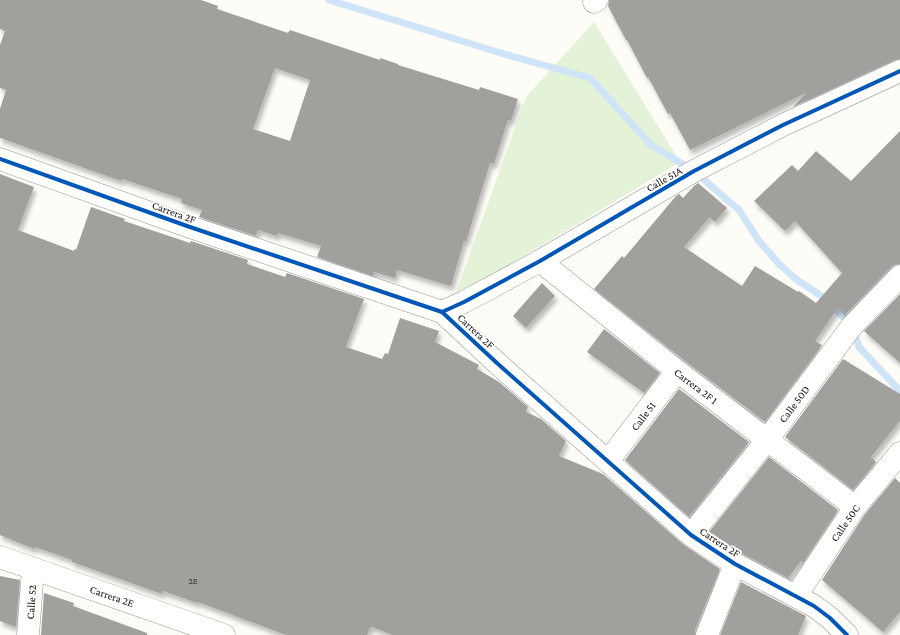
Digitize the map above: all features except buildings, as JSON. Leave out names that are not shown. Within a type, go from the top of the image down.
[{"type":"street","name":"Calle 51A","points":[[442,312],[464,302],[540,261],[694,171],[783,125],[900,71]]},
{"type":"street","name":"Carrera 2F","points":[[0,159],[194,228],[442,312],[498,364],[691,535],[735,564],[814,606],[826,627],[847,635]]},
{"type":"street","name":"Carrera 2F 1","points":[[540,261],[677,371],[855,507]]},
{"type":"street","name":"Calle 50D","points":[[691,535],[767,440],[852,326],[900,276]]},
{"type":"street","name":"Calle 51","points":[[608,461],[677,371]]},
{"type":"street","name":"Calle 50C","points":[[796,596],[855,507],[900,453]]},
{"type":"street","name":"Carrera 2E","points":[[0,557],[224,635]]},
{"type":"street","points":[[707,635],[735,564]]},
{"type":"street","name":"Calle 52","points":[[28,635],[33,569]]},
{"type":"green space","points":[[594,22],[680,162],[454,298],[526,97]]},
{"type":"waterway","points":[[329,0],[504,54],[590,78],[651,145],[694,171],[739,210],[759,241],[779,264],[797,280],[823,297],[852,326],[859,347],[900,391]]},
{"type":"cycle path","points":[[442,312],[464,302],[540,261],[694,171],[783,125],[900,71]]},
{"type":"cycle path","points":[[0,159],[187,226],[442,312],[498,364],[691,535],[735,564],[814,606],[830,618],[847,635]]}]
